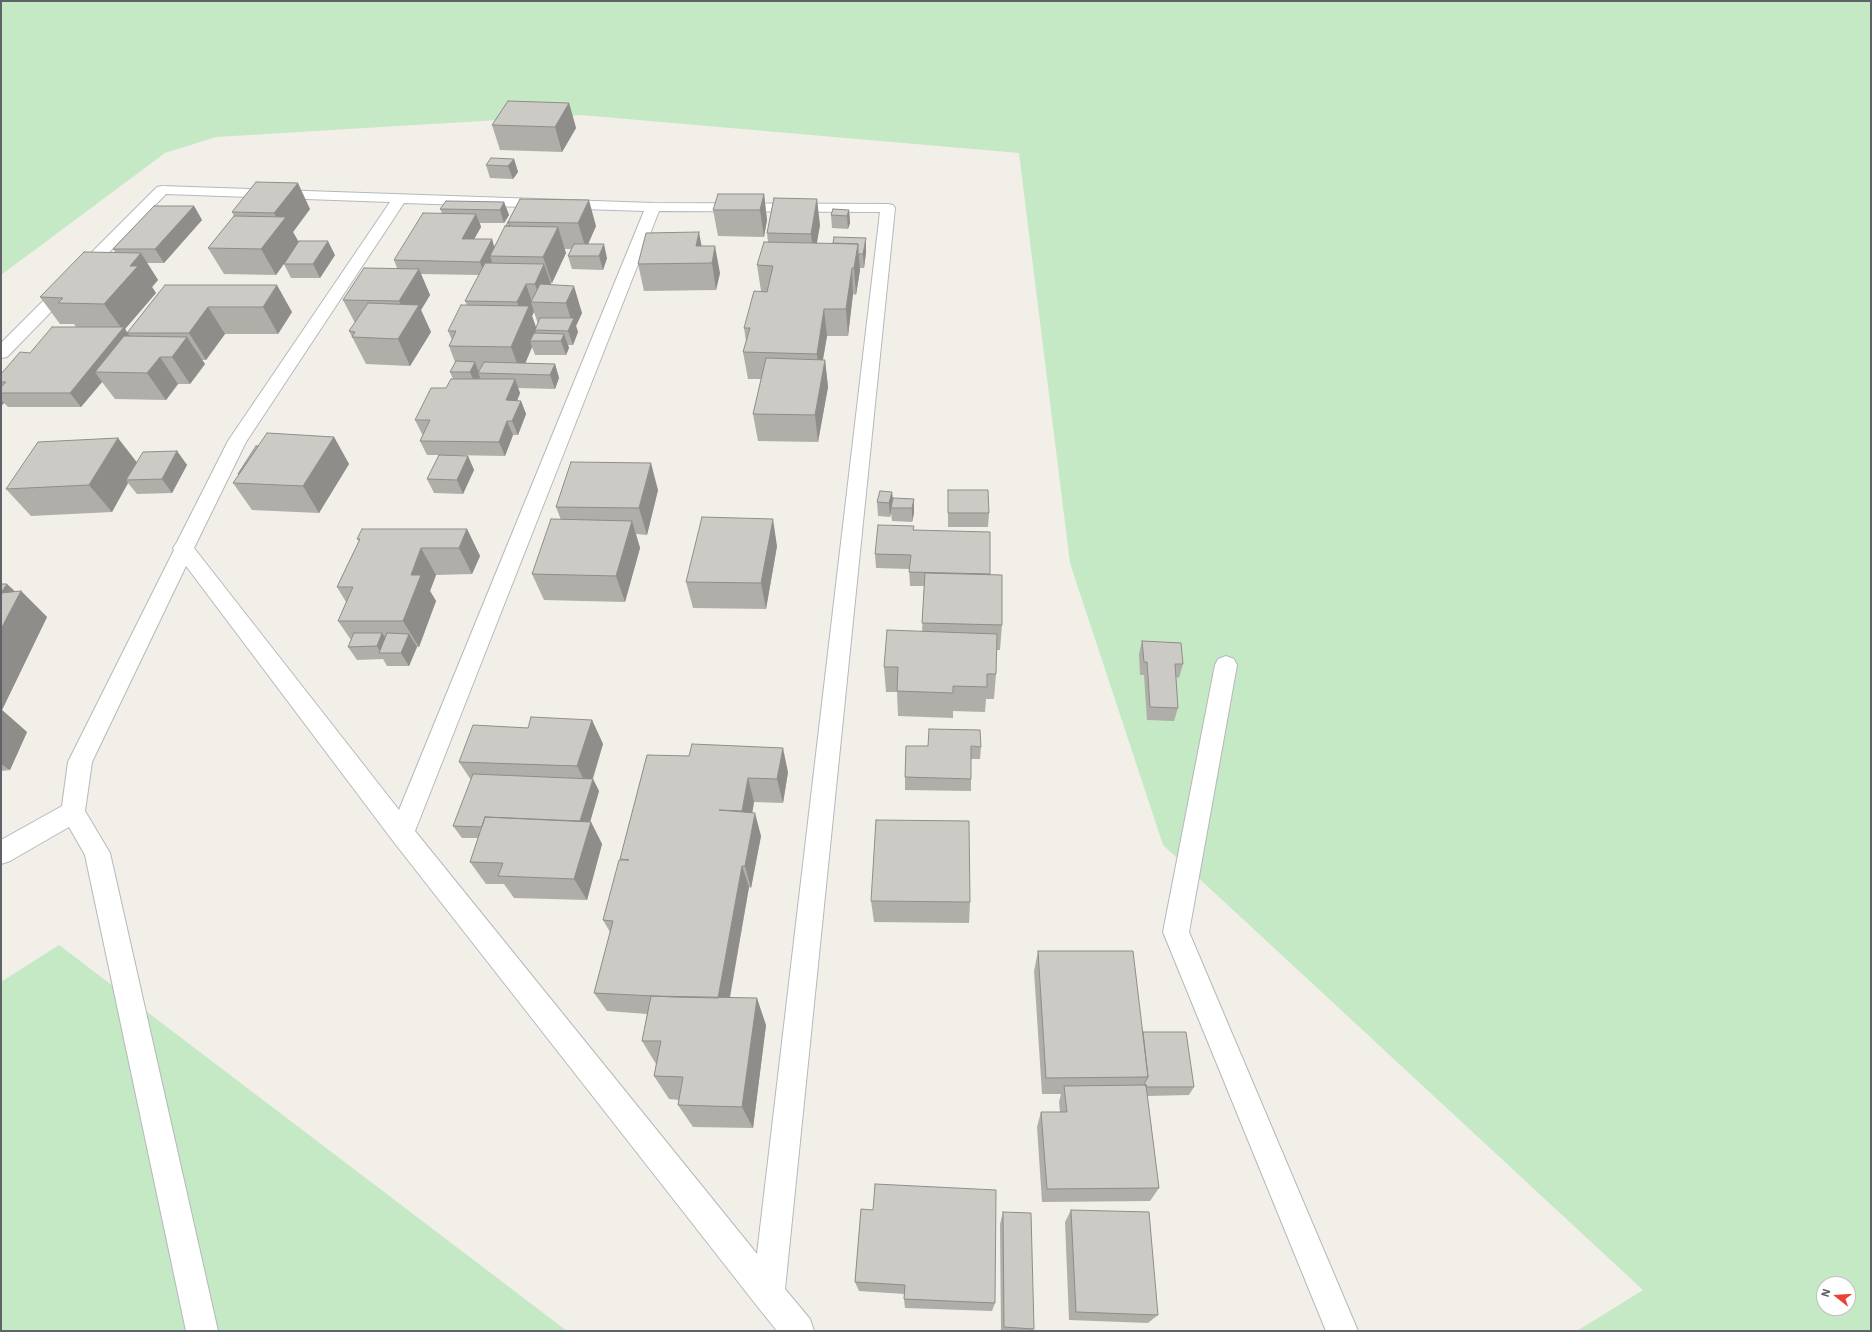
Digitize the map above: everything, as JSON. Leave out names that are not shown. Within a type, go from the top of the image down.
[{"type":"street","points":[[1,353],[162,190],[652,207],[888,208],[768,1294]]},
{"type":"street","points":[[202,1331],[97,853],[73,812],[80,762],[183,548],[237,441],[400,198]]},
{"type":"street","points":[[402,833],[652,207]]},
{"type":"street","points":[[183,548],[402,833],[798,1331]]},
{"type":"street","points":[[1226,665],[1176,932],[1342,1331]]},
{"type":"street","points":[[1,853],[73,812]]},
{"type":"green space","points":[[1,1],[1871,1],[1871,1331],[1577,1331],[1643,1290],[1163,845],[1070,563],[1019,153],[581,115],[216,137],[165,153],[1,275]]},
{"type":"green space","points":[[59,945],[567,1331],[1,1331],[1,982]]},
{"type":"building","points":[[508,101],[569,103],[555,127],[492,125]]},
{"type":"building","points":[[491,158],[514,159],[508,166],[486,165]]},
{"type":"building","points":[[256,182],[298,183],[274,213],[232,212]]},
{"type":"building","points":[[718,194],[764,194],[760,210],[713,210]]},
{"type":"building","points":[[774,198],[817,199],[811,234],[767,233]]},
{"type":"building","points":[[520,199],[589,200],[578,223],[508,222]]},
{"type":"building","points":[[446,201],[504,202],[500,210],[440,209]]},
{"type":"building","points":[[154,206],[194,206],[155,249],[113,249]]},
{"type":"building","points":[[833,209],[849,210],[847,216],[831,215]]},
{"type":"building","points":[[423,213],[476,214],[462,239],[492,239],[480,262],[394,260]]},
{"type":"building","points":[[234,216],[286,217],[261,249],[208,248]]},
{"type":"building","points":[[505,226],[558,227],[543,257],[490,256]]},
{"type":"building","points":[[699,232],[696,246],[715,246],[712,263],[638,264],[646,233]]},
{"type":"building","points":[[834,237],[866,238],[863,254],[858,254],[858,244],[833,243]]},
{"type":"building","points":[[299,241],[328,241],[313,264],[284,264]]},
{"type":"building","points":[[764,242],[858,244],[854,268],[852,268],[846,309],[824,309],[817,354],[743,352],[750,328],[744,328],[754,291],[767,292],[773,266],[757,265]]},
{"type":"building","points":[[574,244],[604,244],[599,256],[568,256]]},
{"type":"building","points":[[84,252],[141,253],[130,266],[138,266],[104,304],[58,303],[63,298],[40,297]]},
{"type":"building","points":[[485,263],[544,264],[535,284],[526,284],[517,302],[465,301]]},
{"type":"building","points":[[364,268],[419,269],[399,301],[343,300]]},
{"type":"building","points":[[540,284],[574,286],[566,303],[531,302]]},
{"type":"building","points":[[165,285],[277,285],[263,307],[208,307],[189,333],[127,333]]},
{"type":"building","points":[[368,303],[419,305],[398,339],[352,337],[355,332],[349,331]]},
{"type":"building","points":[[461,305],[529,306],[511,347],[449,346],[456,331],[448,331]]},
{"type":"building","points":[[540,318],[574,318],[568,331],[535,330]]},
{"type":"building","points":[[52,327],[124,327],[70,393],[1,393],[1,387],[6,382],[1,382],[1,374],[20,352],[30,353]]},
{"type":"building","points":[[534,333],[564,334],[561,341],[530,341]]},
{"type":"building","points":[[124,336],[187,337],[172,357],[160,357],[147,373],[95,372]]},
{"type":"building","points":[[766,358],[825,360],[815,415],[753,414]]},
{"type":"building","points":[[456,361],[475,362],[470,372],[450,372]]},
{"type":"building","points":[[484,362],[555,364],[550,375],[478,373]]},
{"type":"building","points":[[451,379],[515,379],[506,400],[521,401],[512,421],[507,421],[499,442],[420,441],[430,420],[415,420],[431,388],[446,388]]},
{"type":"building","points":[[267,433],[334,437],[303,486],[233,483]]},
{"type":"building","points":[[118,438],[89,485],[6,489],[38,442]]},
{"type":"building","points":[[256,446],[258,446],[238,474]]},
{"type":"building","points":[[177,451],[162,479],[126,480],[143,452]]},
{"type":"building","points":[[439,455],[468,456],[457,480],[427,479]]},
{"type":"building","points":[[571,462],[651,463],[639,508],[556,507]]},
{"type":"building","points":[[948,490],[988,490],[989,513],[948,513]]},
{"type":"building","points":[[880,491],[892,492],[889,503],[877,502]]},
{"type":"building","points":[[893,498],[914,499],[912,508],[891,508]]},
{"type":"building","points":[[702,517],[773,519],[761,583],[686,582]]},
{"type":"building","points":[[551,519],[632,521],[616,576],[532,574]]},
{"type":"building","points":[[878,525],[914,526],[913,530],[990,532],[990,574],[909,572],[911,555],[875,554]]},
{"type":"building","points":[[362,529],[467,529],[459,548],[421,548],[411,575],[421,575],[403,621],[338,621],[353,587],[337,587],[360,539],[357,539]]},
{"type":"building","points":[[925,573],[1002,575],[1002,625],[922,623]]},
{"type":"building","points":[[1,584],[7,584],[1,593]]},
{"type":"building","points":[[21,591],[1,629],[1,593]]},
{"type":"building","points":[[887,630],[997,634],[996,674],[987,674],[987,687],[953,686],[953,693],[897,691],[898,667],[884,667]]},
{"type":"building","points":[[354,633],[382,633],[377,646],[348,647]]},
{"type":"building","points":[[387,633],[409,634],[401,653],[379,653]]},
{"type":"building","points":[[1142,641],[1181,643],[1183,664],[1175,664],[1178,708],[1150,707],[1147,662],[1144,662]]},
{"type":"building","points":[[531,717],[592,720],[577,766],[459,762],[473,725],[528,728]]},
{"type":"building","points":[[929,729],[980,730],[981,747],[971,746],[971,779],[905,777],[906,746],[928,746]]},
{"type":"building","points":[[692,744],[783,748],[777,779],[748,778],[742,811],[719,810],[755,813],[745,866],[742,866],[718,998],[594,993],[613,921],[603,920],[619,860],[629,860],[620,859],[647,755],[689,756]]},
{"type":"building","points":[[473,774],[593,779],[580,821],[485,817],[482,827],[453,826]]},
{"type":"building","points":[[485,817],[591,822],[574,879],[498,876],[503,863],[470,862]]},
{"type":"building","points":[[876,820],[969,821],[970,902],[871,901]]},
{"type":"building","points":[[1038,951],[1133,951],[1148,1077],[1046,1078]]},
{"type":"building","points":[[651,996],[757,998],[742,1107],[678,1105],[683,1077],[654,1076],[661,1041],[642,1041]]},
{"type":"building","points":[[1143,1032],[1186,1032],[1194,1087],[1146,1087],[1146,1085],[1144,1085],[1148,1077]]},
{"type":"building","points":[[1146,1085],[1159,1188],[1047,1189],[1041,1112],[1067,1112],[1064,1086]]},
{"type":"building","points":[[875,1184],[996,1190],[995,1303],[904,1299],[905,1285],[855,1282],[861,1209],[873,1210]]},
{"type":"building","points":[[1071,1210],[1149,1212],[1158,1315],[1076,1312]]},
{"type":"building","points":[[1003,1212],[1031,1213],[1034,1329],[1004,1327]]}]
